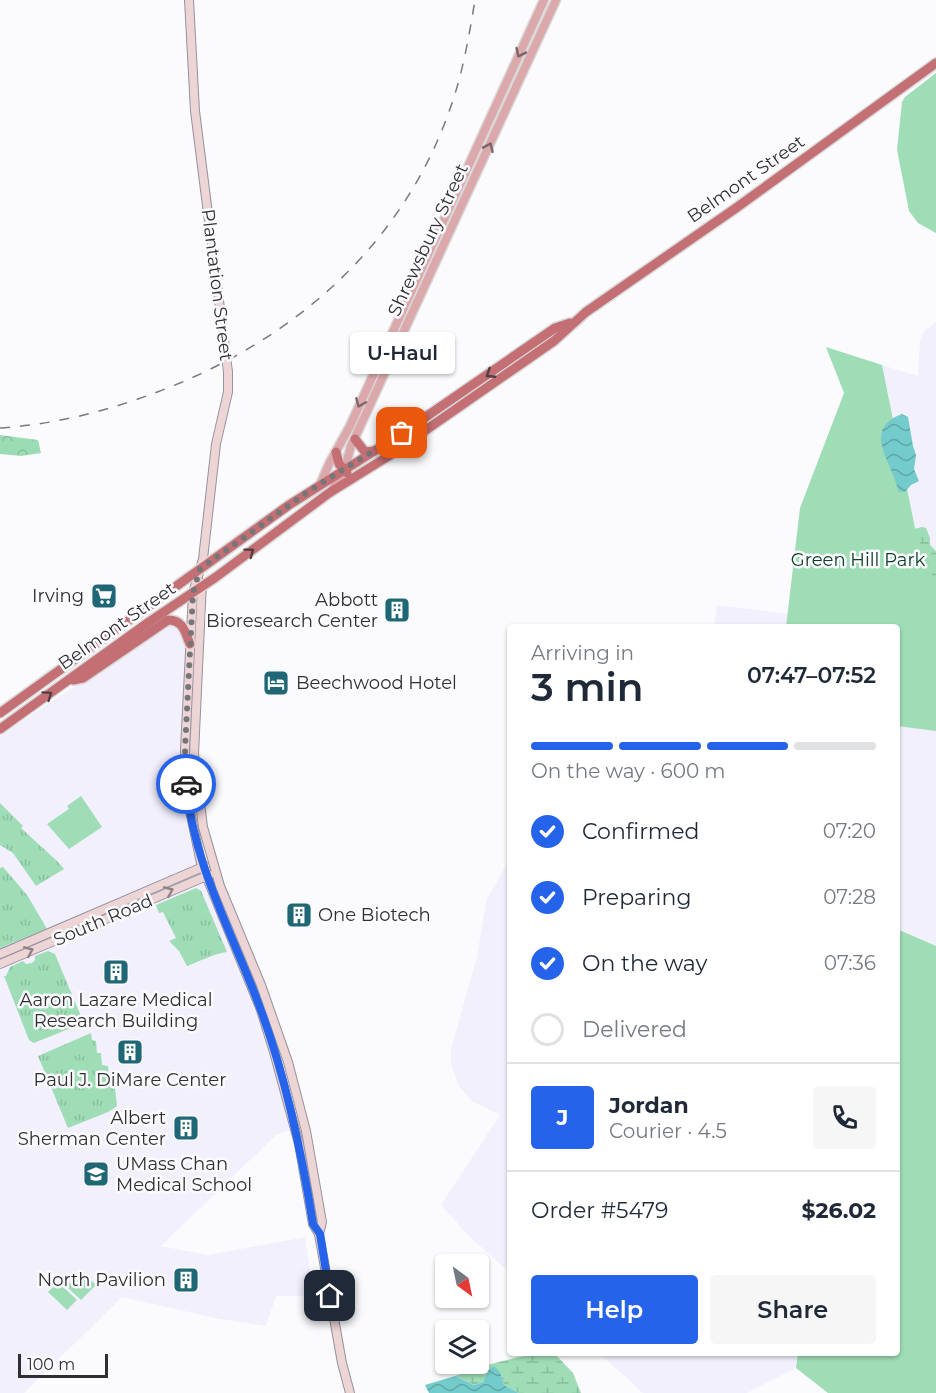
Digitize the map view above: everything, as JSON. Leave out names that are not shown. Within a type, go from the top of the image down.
[{"type":"highway","name":"Belmont Street","points":[[0,729],[203,586],[329,493],[356,478],[554,341],[575,321],[936,63]]},
{"type":"highway","name":"Belmont Street","points":[[0,713],[321,483],[376,450],[555,328],[575,321]]},
{"type":"highway","points":[[355,439],[364,452],[376,450]]},
{"type":"highway","points":[[336,452],[339,464],[344,471],[356,478]]},
{"type":"highway","points":[[68,681],[83,678],[168,620],[181,625],[190,644]]},
{"type":"main road","name":"Plantation Street","points":[[189,0],[195,111],[228,372],[227,398],[216,444],[205,545],[193,593],[185,749],[186,784],[192,827],[202,867],[268,1033],[299,1144],[313,1224],[320,1234]]},
{"type":"main road","name":"Shrewsbury Street","points":[[321,483],[544,0]]},
{"type":"main road","name":"Shrewsbury Street","points":[[329,493],[344,471],[355,439],[556,0]]},
{"type":"main road","name":"Plantation Street","points":[[200,569],[203,586],[194,757],[203,827],[212,863],[261,986],[288,1062],[308,1140],[322,1222],[320,1234],[342,1363],[350,1393]]},
{"type":"main road","name":"South Road","points":[[0,954],[212,863]]},
{"type":"main road","name":"South Road","points":[[0,964],[216,872]]},
{"type":"shaded area","points":[[936,322],[936,586],[916,533],[882,365],[918,376],[920,341],[925,330]]},
{"type":"shaded area","points":[[717,605],[791,614],[789,624],[714,624]]},
{"type":"shaded area","points":[[166,625],[179,627],[185,640],[182,780],[187,824],[194,856],[269,1044],[291,1130],[276,1135],[161,1246],[208,1255],[305,1237],[314,1296],[276,1296],[266,1326],[215,1318],[122,1297],[24,1393],[0,1393],[0,736]]},
{"type":"shaded area","points":[[900,726],[936,731],[936,946],[900,930]]},
{"type":"shaded area","points":[[507,863],[507,1270],[468,1235],[441,1205],[500,1115],[472,1101],[459,1086],[451,1064],[451,1049],[477,957],[486,901]]},
{"type":"shaded area","points":[[602,1356],[798,1356],[796,1368],[747,1393],[643,1393]]},
{"type":"green space","points":[[936,73],[936,233],[918,223],[909,211],[897,150],[902,102],[905,97]]},
{"type":"green space","points":[[506,93],[509,95],[447,231],[452,210]]},
{"type":"green space","name":"Green Hill Park","points":[[826,347],[882,365],[916,533],[936,586],[936,731],[900,726],[900,624],[786,624],[800,508],[844,393]]},
{"type":"green space","points":[[0,435],[38,440],[41,453],[21,456],[0,454]]},
{"type":"green space","points":[[926,528],[930,545],[936,551],[936,596],[914,529]]},
{"type":"green space","points":[[81,796],[102,827],[69,849],[47,824],[69,809],[67,806]]},
{"type":"green space","points":[[0,803],[23,826],[21,828],[64,869],[36,886],[13,853],[0,845]]},
{"type":"green space","points":[[3,867],[27,895],[46,929],[0,948],[0,868]]},
{"type":"green space","points":[[196,888],[201,891],[227,952],[187,966],[179,951],[169,941],[176,938],[163,912],[159,913],[156,905]]},
{"type":"green space","points":[[900,930],[936,946],[936,1393],[828,1393],[796,1368],[798,1356],[900,1356]]},
{"type":"green space","points":[[48,951],[55,954],[83,1021],[81,1024],[34,1043],[29,1040],[4,976],[10,967],[23,961],[26,964],[32,963],[35,956]]},
{"type":"green space","points":[[91,1033],[92,1040],[96,1041],[97,1053],[101,1053],[102,1065],[108,1066],[109,1080],[114,1080],[117,1106],[68,1128],[38,1056]]},
{"type":"green space","points":[[82,1271],[96,1285],[81,1300],[66,1286]]},
{"type":"green space","points":[[58,1282],[77,1300],[67,1310],[48,1292]]},
{"type":"green space","points":[[524,1356],[557,1356],[573,1373],[581,1393],[519,1393],[504,1385],[500,1372],[489,1371],[489,1365]]},
{"type":"green space","points":[[487,1374],[483,1382],[474,1385],[455,1376]]},
{"type":"water","points":[[902,414],[908,417],[916,455],[914,469],[919,481],[905,492],[899,492],[882,447],[881,437],[883,428],[890,420]]},
{"type":"water","points":[[494,1366],[500,1372],[504,1385],[519,1393],[429,1393],[425,1385],[455,1376],[474,1385],[483,1382]]},
{"type":"railway","points":[[0,428],[47,423],[92,413],[136,400],[180,383],[226,361],[269,336],[309,307],[346,274],[378,238],[407,198],[432,154],[459,80],[475,0]]},
{"type":"way so far","points":[[186,784],[185,749],[193,593],[200,569],[309,491],[402,433]]},
{"type":"place","name":"U-Haul","points":[[402,433]]},
{"type":"place","name":"Irving","points":[[104,596]]},
{"type":"place","name":"Abbott Bioresearch Center","points":[[397,610]]},
{"type":"place","name":"Beechwood Hotel","points":[[276,683]]},
{"type":"place","name":"One Biotech","points":[[299,915]]},
{"type":"place","name":"Aaron Lazare Medical Research Building","points":[[116,972]]},
{"type":"place","name":"Paul J. DiMare Center","points":[[130,1052]]},
{"type":"place","name":"Albert Sherman Center","points":[[186,1128]]},
{"type":"place","name":"UMass Chan Medical School","points":[[96,1174]]},
{"type":"place","name":"North Pavilion","points":[[186,1280]]},
{"type":"route","points":[[186,784],[189,812],[201,862],[261,1010],[274,1052],[299,1144],[313,1224],[320,1234],[330,1296]]}]
